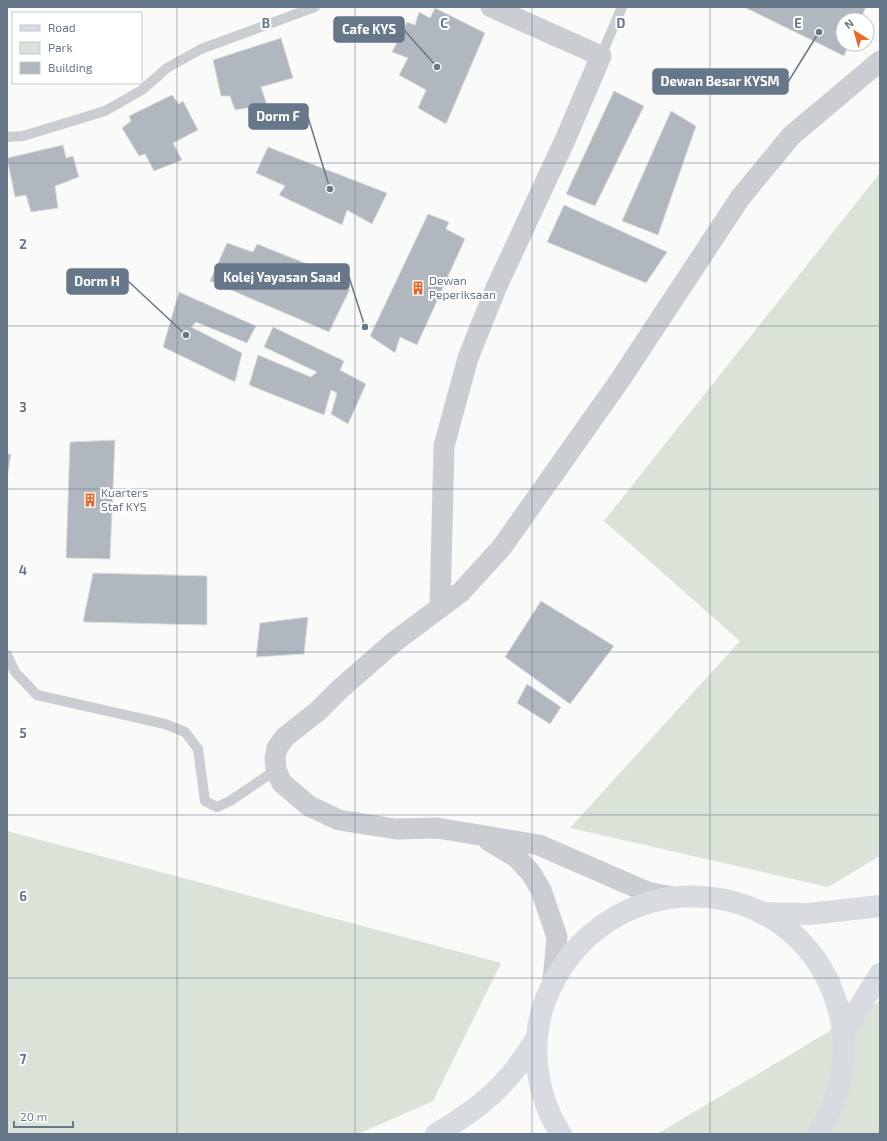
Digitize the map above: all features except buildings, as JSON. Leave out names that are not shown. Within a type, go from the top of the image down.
[{"type":"street","points":[[440,607],[444,446],[468,358],[496,288],[565,140],[601,56],[491,7]]},
{"type":"street","points":[[673,897],[647,892],[539,845],[437,828],[396,829],[339,820],[308,806],[282,783],[276,770],[275,758],[277,748],[285,737],[318,711],[340,689],[394,642],[461,592],[502,547],[620,380],[740,198],[791,136],[880,61]]},
{"type":"street","points":[[480,836],[516,857],[531,873],[541,890],[557,937],[553,981]]},
{"type":"street","points":[[561,1134],[543,1097],[537,1068],[536,1039],[542,1009],[553,981],[569,955],[590,934],[615,916],[643,904],[673,897],[703,896],[733,902],[761,913],[792,935],[808,951],[825,975],[837,1003],[843,1033],[843,1063],[838,1093],[826,1121],[817,1134]]},
{"type":"street","points":[[761,913],[809,914],[880,906]]},
{"type":"street","points":[[843,1033],[880,974]]},
{"type":"street","points":[[436,1134],[481,1106],[503,1085],[521,1064],[536,1039]]},
{"type":"lane","points":[[7,137],[23,136],[105,111],[142,90],[167,68],[201,50],[315,7]]},
{"type":"lane","points":[[601,56],[622,7]]},
{"type":"lane","points":[[7,655],[15,672],[37,695],[165,724],[185,732],[198,749],[205,801],[217,806],[230,802],[276,770]]},
{"type":"green space","points":[[880,173],[880,856],[828,887],[570,828],[740,641],[604,521]]},
{"type":"green space","points":[[7,831],[501,963],[433,1101],[358,1134],[7,1134]]},
{"type":"green space","points":[[880,1001],[880,1134],[657,1134]]},
{"type":"place","name":"Dewan Besar KYSM","points":[[819,32]]},
{"type":"place","name":"Cafe KYS","points":[[437,67]]},
{"type":"place","name":"Dorm F","points":[[330,189]]},
{"type":"place","name":"Dewan Peperiksaan","points":[[418,288]]},
{"type":"place","name":"Kolej Yayasan Saad","points":[[365,327]]},
{"type":"place","name":"Dorm H","points":[[186,335]]},
{"type":"place","name":"Kuarters Staf KYS","points":[[90,500]]}]
